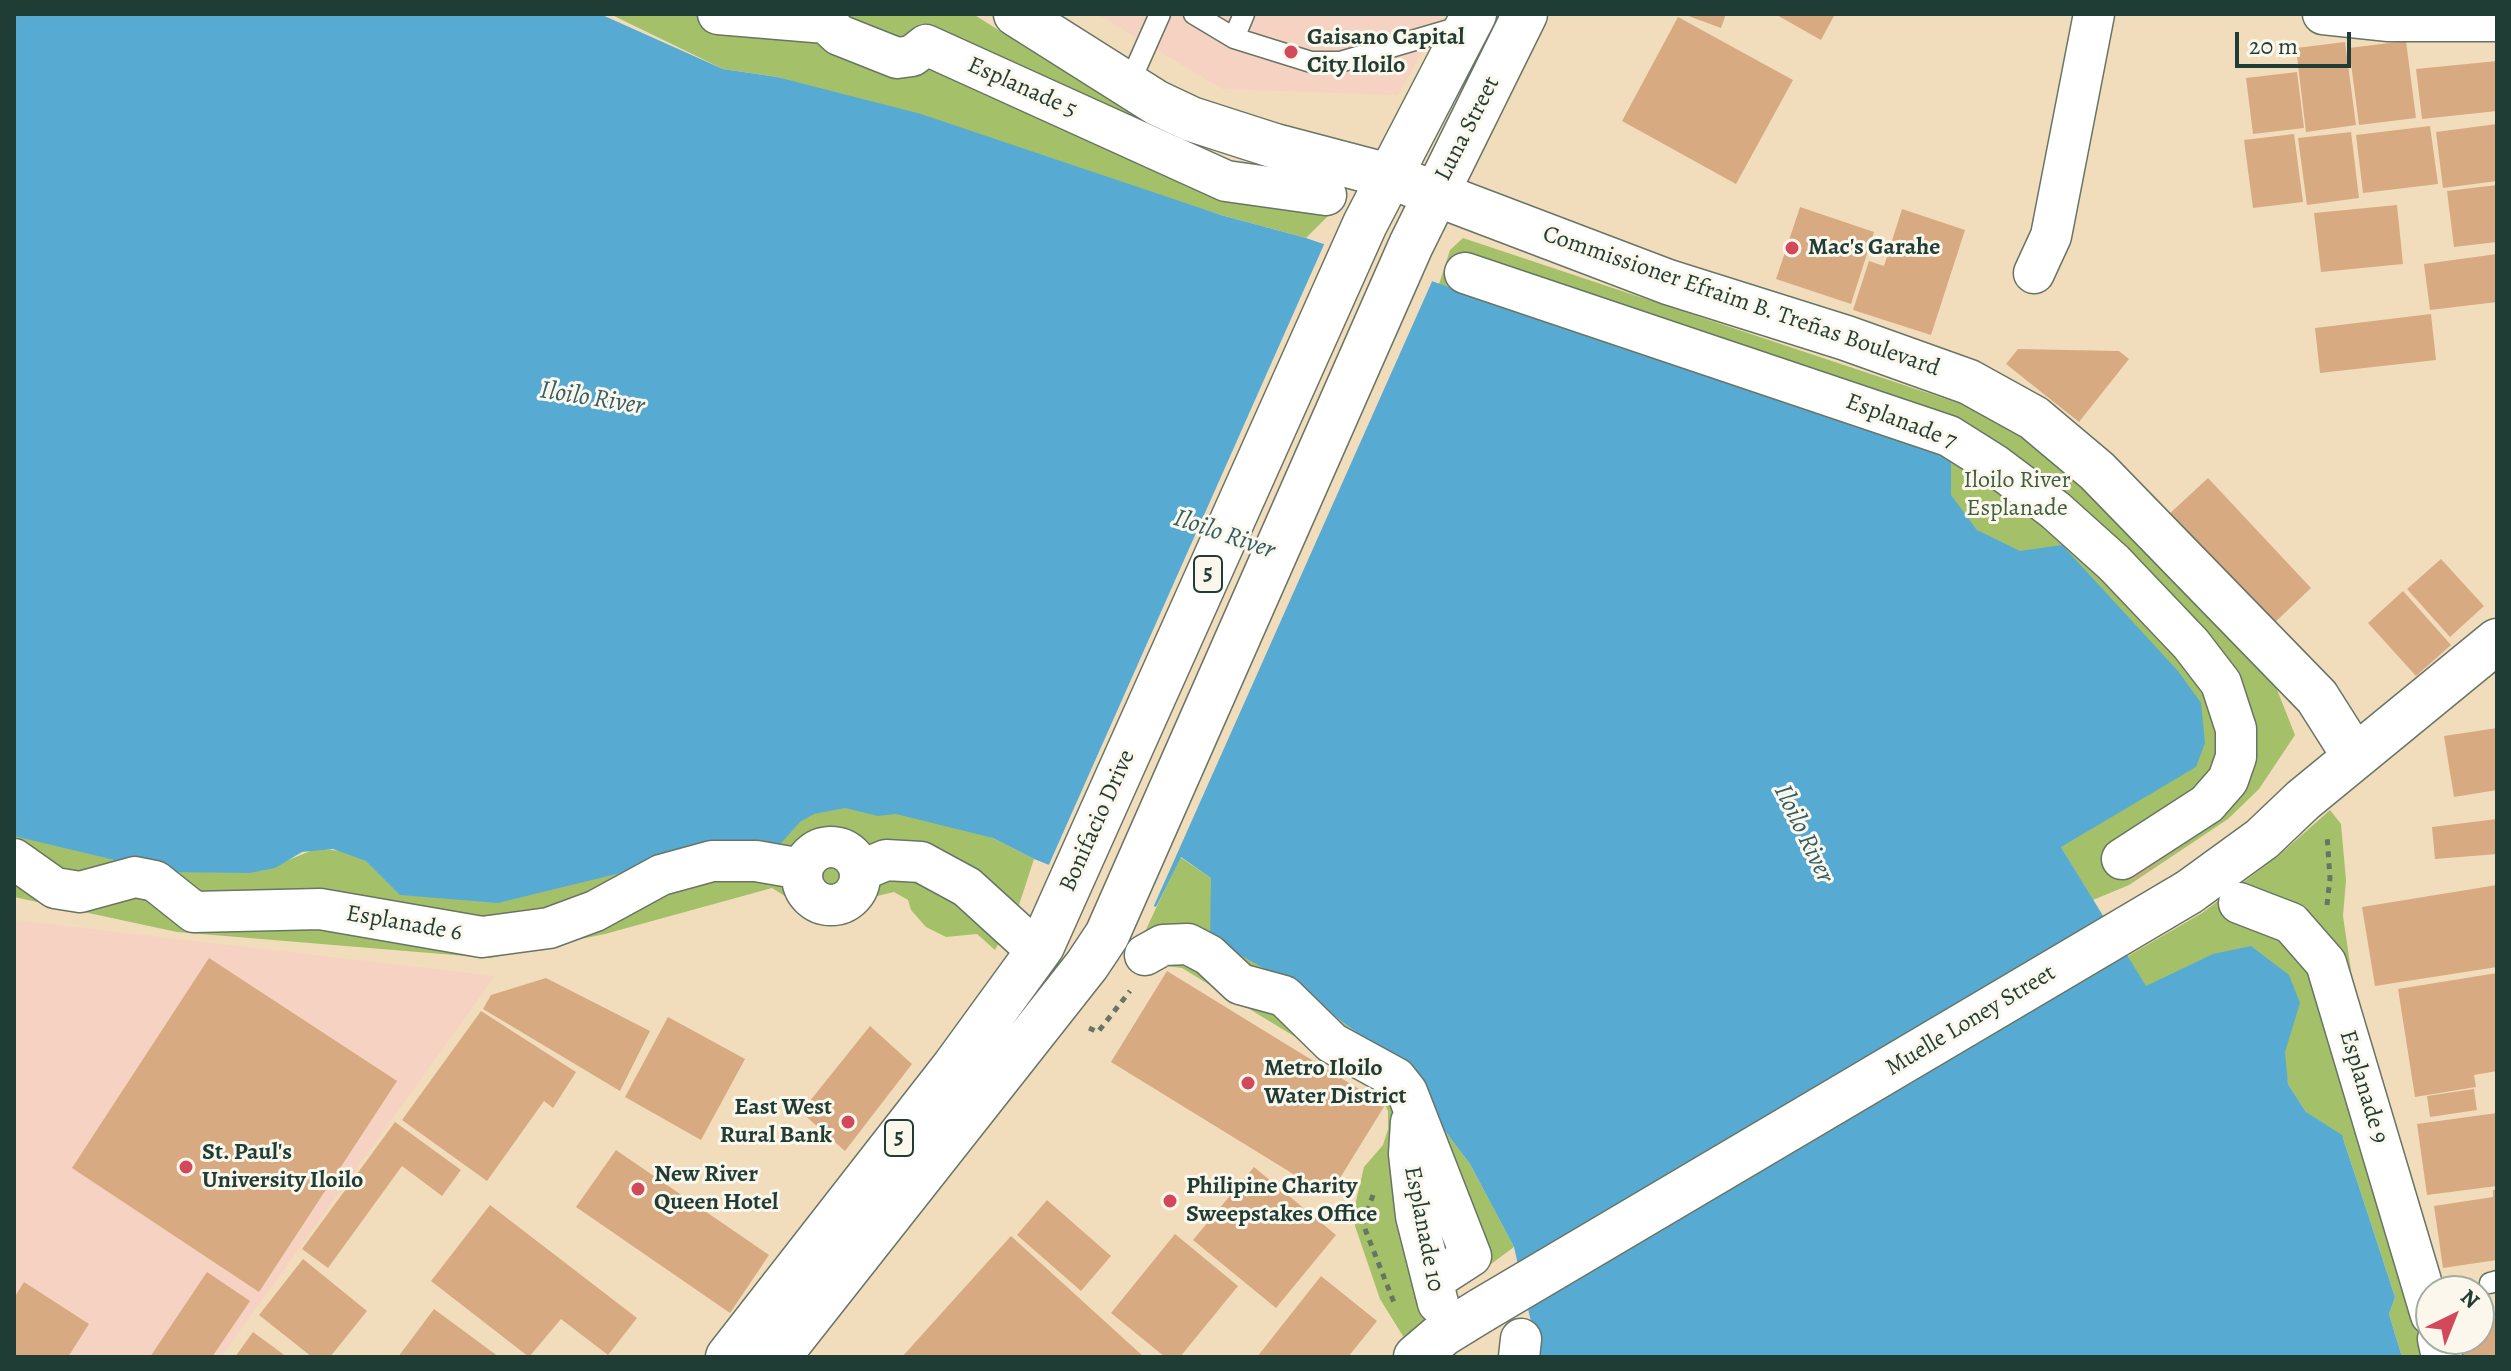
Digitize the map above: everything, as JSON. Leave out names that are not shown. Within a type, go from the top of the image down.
[{"type":"main road","name":"Commissioner Efraim B. Treñas Boulevard","points":[[1016,14],[1128,86],[1191,119],[1233,134],[1389,176],[1668,282],[1846,338],[1969,382],[2034,418],[2097,471],[2317,697],[2355,757]]},
{"type":"main road","name":"Luna Street","points":[[778,1357],[1087,965],[1107,935],[1411,245],[1525,14]]},
{"type":"main road","name":"Luna Street","points":[[1365,224],[1471,19]]},
{"type":"main road","name":"Bonifacio Drive","points":[[728,1357],[954,1067],[1042,946],[1365,224]]},
{"type":"main road","name":"Muelle Loney Street","points":[[1416,1357],[1443,1334],[1482,1310],[2189,892],[2262,839],[2355,757],[2497,641]]},
{"type":"street","name":"Esplanade 5","points":[[718,14],[826,23],[839,35],[897,58],[912,56],[926,45],[1226,181],[1326,195]]},
{"type":"street","points":[[2034,273],[2051,236],[2094,14]]},
{"type":"street","points":[[2323,14],[2389,21],[2497,21]]},
{"type":"street","name":"Esplanade 7","points":[[1465,273],[1949,436],[1995,465],[2064,518],[2114,563],[2191,644],[2221,683],[2236,729],[2236,757],[2228,780],[2214,796],[2122,859]]},
{"type":"street","name":"Esplanade 6","points":[[14,859],[55,888],[80,892],[135,877],[155,881],[194,912],[320,909],[482,937],[549,928],[595,911],[661,875],[712,861],[756,861],[802,869],[802,879],[810,896],[827,905],[836,905],[853,897],[861,879],[860,871],[886,860],[921,862],[967,887],[1023,938]]},
{"type":"street","name":"Esplanade 9","points":[[2239,903],[2291,923],[2326,963],[2419,1275]]},
{"type":"street","name":"Esplanade 10","points":[[1145,955],[1163,945],[1188,944],[1209,955],[1240,984],[1284,996],[1332,1043],[1396,1078],[1412,1106],[1471,1256],[1436,1292],[1416,1216],[1409,1154],[1412,1106]]},
{"type":"lane","points":[[1128,86],[1160,14]]},
{"type":"lane","points":[[1194,14],[1234,38],[1311,62],[1340,62],[1471,19]]},
{"type":"lane","points":[[1234,38],[1244,14]]},
{"type":"path","points":[[2316,842],[2327,833],[2330,878],[2326,963]]},
{"type":"shaded area","name":"Gaisano Capital City Iloilo","points":[[1097,14],[1443,14],[1398,95],[1222,89]]},
{"type":"shaded area","name":"St. Paul's University Iloilo","points":[[14,920],[495,976],[221,1357],[14,1357]]},
{"type":"green space","points":[[610,14],[973,14],[1105,97],[1230,164],[1344,191],[1329,215],[1306,238],[1221,215],[777,77],[723,69]]},
{"type":"green space","name":"Iloilo River Esplanade","points":[[1463,238],[1991,414],[2097,489],[2276,687],[2295,735],[2259,789],[2228,819],[2129,885],[2093,900],[2061,847],[1999,544],[1977,530],[1963,514],[1439,284],[1450,250]]},
{"type":"green space","points":[[878,779],[1034,859],[1019,905],[995,950],[977,934],[946,937],[926,927],[911,910],[908,900],[894,892],[877,896],[860,913],[840,919],[820,918],[772,888],[605,934],[490,958],[177,932],[14,897],[14,796],[261,871],[318,848],[347,852],[366,861]]},
{"type":"green space","points":[[2330,810],[2341,824],[2346,880],[2343,916],[2353,984],[2430,1242],[2431,1275],[2415,1275],[2415,1355],[2460,1357],[2402,1357],[2389,1314],[2395,1297],[2343,1138],[2341,1145],[2306,1112],[2288,1084],[2285,1068],[2164,1044],[2128,956],[2202,913],[2277,857]]},
{"type":"green space","points":[[1180,857],[1211,878],[1307,996],[1387,1055],[1470,1164],[1514,1247],[1456,1290],[1406,1341],[1380,1299],[1355,1226],[1356,1201],[1364,1167],[1383,1145],[1388,1129],[1388,1111],[1383,1100],[1348,1069],[1182,968],[1150,964],[1142,938]]},
{"type":"water","name":"Iloilo River","points":[[14,14],[600,14],[723,69],[777,77],[921,114],[1221,215],[1306,238],[1951,459],[1951,495],[1977,530],[2020,551],[2062,545],[2178,671],[2201,703],[2205,743],[2196,767],[2061,847],[2146,986],[2213,954],[2251,946],[2289,975],[2300,1003],[2285,1052],[2288,1084],[2306,1112],[2342,1135],[2395,1297],[2389,1314],[2402,1357],[1539,1357],[1514,1247],[1470,1164],[1387,1055],[1290,983],[1210,938],[1211,878],[1181,857],[1156,907],[1034,859],[993,838],[896,814],[878,816],[845,808],[814,814],[800,822],[774,851],[649,866],[498,903],[400,895],[366,861],[333,849],[302,852],[275,868],[250,873],[165,872],[14,836]]},
{"type":"pier","points":[[1326,240],[1434,277],[1152,910],[1047,869]]},
{"type":"building","points":[[1683,14],[1726,14],[1721,28]]},
{"type":"building","points":[[1775,14],[1835,14],[1821,40]]},
{"type":"building","points":[[1678,17],[1793,80],[1736,184],[1622,121]]},
{"type":"building","points":[[2406,41],[2416,118],[2359,125],[2349,48]]},
{"type":"building","points":[[2345,42],[2356,125],[2306,132],[2296,48]]},
{"type":"building","points":[[2497,61],[2497,111],[2422,119],[2416,69]]},
{"type":"building","points":[[2297,72],[2304,128],[2253,134],[2246,78]]},
{"type":"building","points":[[2497,124],[2497,181],[2443,188],[2436,132]]},
{"type":"building","points":[[2430,126],[2438,184],[2363,193],[2356,135]]},
{"type":"building","points":[[2351,132],[2359,198],[2307,205],[2298,138]]},
{"type":"building","points":[[2294,134],[2303,202],[2253,208],[2244,140]]},
{"type":"building","points":[[2497,185],[2497,242],[2454,247],[2447,191]]},
{"type":"building","points":[[2397,205],[2403,264],[2321,272],[2314,213]]},
{"type":"building","points":[[1800,207],[1874,232],[1851,304],[1776,279]]},
{"type":"building","points":[[1902,209],[1965,230],[1931,335],[1853,310],[1869,261],[1884,266]]},
{"type":"building","points":[[2497,254],[2497,302],[2430,310],[2424,264]]},
{"type":"building","points":[[2431,314],[2436,360],[2320,373],[2315,328]]},
{"type":"building","points":[[2018,349],[2119,351],[2129,359],[2079,422],[2006,364]]},
{"type":"building","points":[[2208,478],[2311,588],[2270,627],[2166,517]]},
{"type":"building","points":[[2441,559],[2484,606],[2450,637],[2407,589]]},
{"type":"building","points":[[2403,591],[2451,645],[2416,676],[2368,623]]},
{"type":"building","points":[[2497,728],[2497,790],[2454,797],[2444,736]]},
{"type":"building","points":[[2215,813],[2220,820],[2131,881],[2126,873]]},
{"type":"building","points":[[2497,819],[2497,854],[2435,859],[2432,827]]},
{"type":"building","points":[[2497,885],[2497,967],[2375,986],[2362,907]]},
{"type":"building","points":[[209,958],[397,1081],[259,1292],[72,1168]]},
{"type":"building","name":"Metro Iloilo Water District","points":[[1167,971],[1385,1105],[1329,1196],[1111,1062]]},
{"type":"building","points":[[2497,973],[2497,1071],[2474,1075],[2476,1087],[2415,1097],[2398,989]]},
{"type":"building","points":[[546,978],[650,1031],[620,1091],[483,1009],[491,995]]},
{"type":"building","points":[[481,1011],[576,1072],[553,1108],[544,1101],[487,1181],[402,1120]]},
{"type":"building","points":[[668,1017],[745,1059],[701,1140],[625,1097]]},
{"type":"building","points":[[870,1026],[912,1064],[845,1151],[801,1112]]},
{"type":"building","points":[[2474,1089],[2477,1110],[2430,1117],[2427,1096]]},
{"type":"building","points":[[2497,1113],[2497,1186],[2427,1195],[2417,1124]]},
{"type":"building","points":[[395,1122],[461,1170],[442,1196],[402,1166],[328,1268],[302,1249]]},
{"type":"building","points":[[616,1150],[769,1255],[730,1313],[576,1207]]},
{"type":"building","points":[[1254,1167],[1336,1235],[1276,1308],[1193,1240]]},
{"type":"building","points":[[2493,1190],[2497,1190],[2497,1260],[2443,1268],[2434,1206],[2493,1197]]},
{"type":"building","points":[[1047,1200],[1111,1256],[1081,1291],[1017,1235]]},
{"type":"building","points":[[490,1205],[637,1318],[608,1355],[561,1319],[529,1357],[431,1281]]},
{"type":"building","points":[[1175,1234],[1238,1286],[1180,1357],[1165,1357],[1111,1313]]},
{"type":"building","points":[[1011,1236],[1144,1357],[902,1357]]},
{"type":"building","points":[[303,1259],[367,1311],[330,1357],[312,1357],[259,1315]]},
{"type":"building","points":[[207,1272],[250,1301],[212,1357],[150,1357]]},
{"type":"building","points":[[1321,1276],[1377,1321],[1348,1357],[1257,1357]]},
{"type":"building","points":[[24,1282],[89,1324],[68,1357],[14,1357],[14,1298]]},
{"type":"building","points":[[434,1309],[499,1357],[398,1357]]},
{"type":"building","points":[[2495,1318],[2497,1357],[2459,1357],[2495,1355]]},
{"type":"building","points":[[253,1332],[287,1357],[235,1357]]},
{"type":"place","name":"Gaisano Capital City Iloilo","points":[[1291,52]]},
{"type":"place","name":"Mac's Garahe","points":[[1792,248]]},
{"type":"place","name":"Metro Iloilo Water District","points":[[1248,1083]]},
{"type":"place","name":"East West Rural Bank","points":[[848,1122]]},
{"type":"place","name":"St. Paul's University Iloilo","points":[[186,1167]]},
{"type":"place","name":"New River Queen Hotel","points":[[638,1189]]},
{"type":"place","name":"Philipine Charity Sweepstakes Office","points":[[1170,1201]]}]
